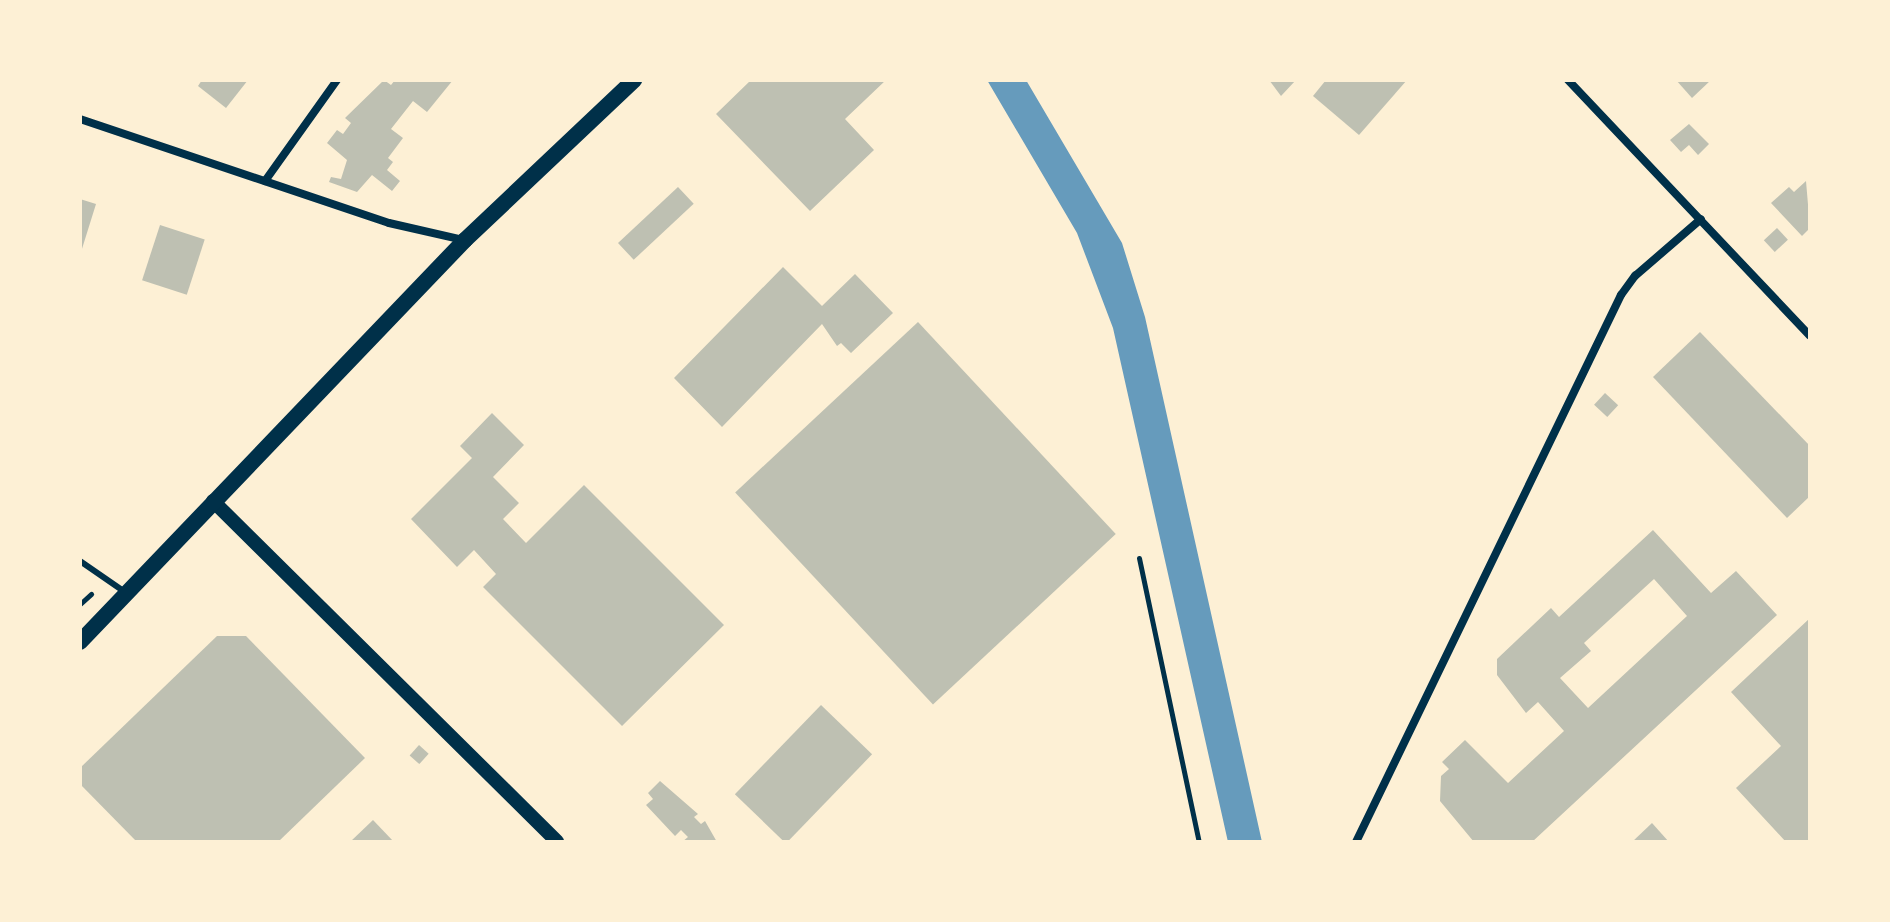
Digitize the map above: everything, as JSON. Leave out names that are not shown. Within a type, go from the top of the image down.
[{"type":"main road","points":[[80,642],[465,240],[634,80]]},
{"type":"street","points":[[265,181],[337,80]]},
{"type":"street","points":[[1568,80],[1810,336]]},
{"type":"street","points":[[80,119],[389,223],[465,240]]},
{"type":"street","points":[[1356,842],[1621,295],[1635,276],[1701,219]]},
{"type":"street","points":[[213,501],[557,842]]},
{"type":"lane","points":[[80,561],[125,592]]},
{"type":"path","points":[[1139,558],[1199,842]]},
{"type":"water","points":[[987,80],[1026,80],[1122,243],[1145,317],[1262,842],[1228,842],[1113,328],[1077,233]]},
{"type":"building","points":[[202,80],[248,80],[226,108],[198,86]]},
{"type":"building","points":[[384,80],[391,85],[395,80],[453,80],[427,112],[413,101],[391,129],[403,138],[388,158],[393,162],[387,170],[400,181],[392,191],[372,175],[357,192],[329,182],[331,177],[341,179],[347,160],[327,143],[337,130],[343,134],[351,123],[345,118]]},
{"type":"building","points":[[751,80],[886,80],[845,119],[874,150],[810,211],[716,114]]},
{"type":"building","points":[[1269,80],[1296,80],[1281,96]]},
{"type":"building","points":[[1326,80],[1407,80],[1359,135],[1313,96]]},
{"type":"building","points":[[1676,80],[1711,80],[1692,98]]},
{"type":"building","points":[[1689,124],[1709,144],[1698,155],[1689,145],[1681,152],[1670,140]]},
{"type":"building","points":[[1806,181],[1810,228],[1802,236],[1771,203],[1789,187],[1794,192]]},
{"type":"building","points":[[678,187],[694,204],[634,260],[618,243]]},
{"type":"building","points":[[80,199],[96,204],[81,252],[80,252]]},
{"type":"building","points":[[160,225],[205,240],[187,295],[142,280]]},
{"type":"building","points":[[1777,228],[1788,240],[1775,252],[1764,240]]},
{"type":"building","points":[[783,267],[822,306],[855,274],[893,313],[851,353],[841,343],[837,346],[822,324],[722,427],[674,378]]},
{"type":"building","points":[[918,322],[1116,534],[933,705],[735,492]]},
{"type":"building","points":[[1700,332],[1810,446],[1810,496],[1787,518],[1653,377]]},
{"type":"building","points":[[1605,393],[1618,405],[1607,417],[1594,405]]},
{"type":"building","points":[[492,413],[524,445],[493,477],[519,503],[503,519],[526,543],[584,485],[724,625],[622,726],[483,587],[496,574],[474,550],[457,567],[411,519],[472,458],[460,446]]},
{"type":"building","points":[[1653,530],[1711,593],[1736,571],[1777,615],[1532,842],[1474,842],[1440,801],[1441,776],[1449,769],[1442,762],[1465,740],[1508,783],[1564,731],[1538,702],[1526,713],[1497,675],[1497,659],[1551,608],[1559,617]],"holes":[[[1654,579],[1687,616],[1588,708],[1560,678],[1591,651],[1584,643]]]},
{"type":"building","points":[[1810,618],[1810,842],[1786,842],[1736,788],[1781,746],[1731,692]]},
{"type":"building","points":[[217,636],[246,636],[365,758],[278,842],[137,842],[80,784],[80,768]]},
{"type":"building","points":[[821,705],[872,754],[787,842],[735,794]]},
{"type":"building","points":[[419,745],[429,754],[419,764],[410,755]]},
{"type":"building","points":[[660,781],[698,814],[694,817],[701,824],[705,821],[717,842],[682,842],[688,837],[681,830],[675,836],[646,805],[653,799],[648,793]]},
{"type":"building","points":[[373,820],[394,842],[350,842]]},
{"type":"building","points":[[1652,823],[1669,842],[1632,842]]}]
